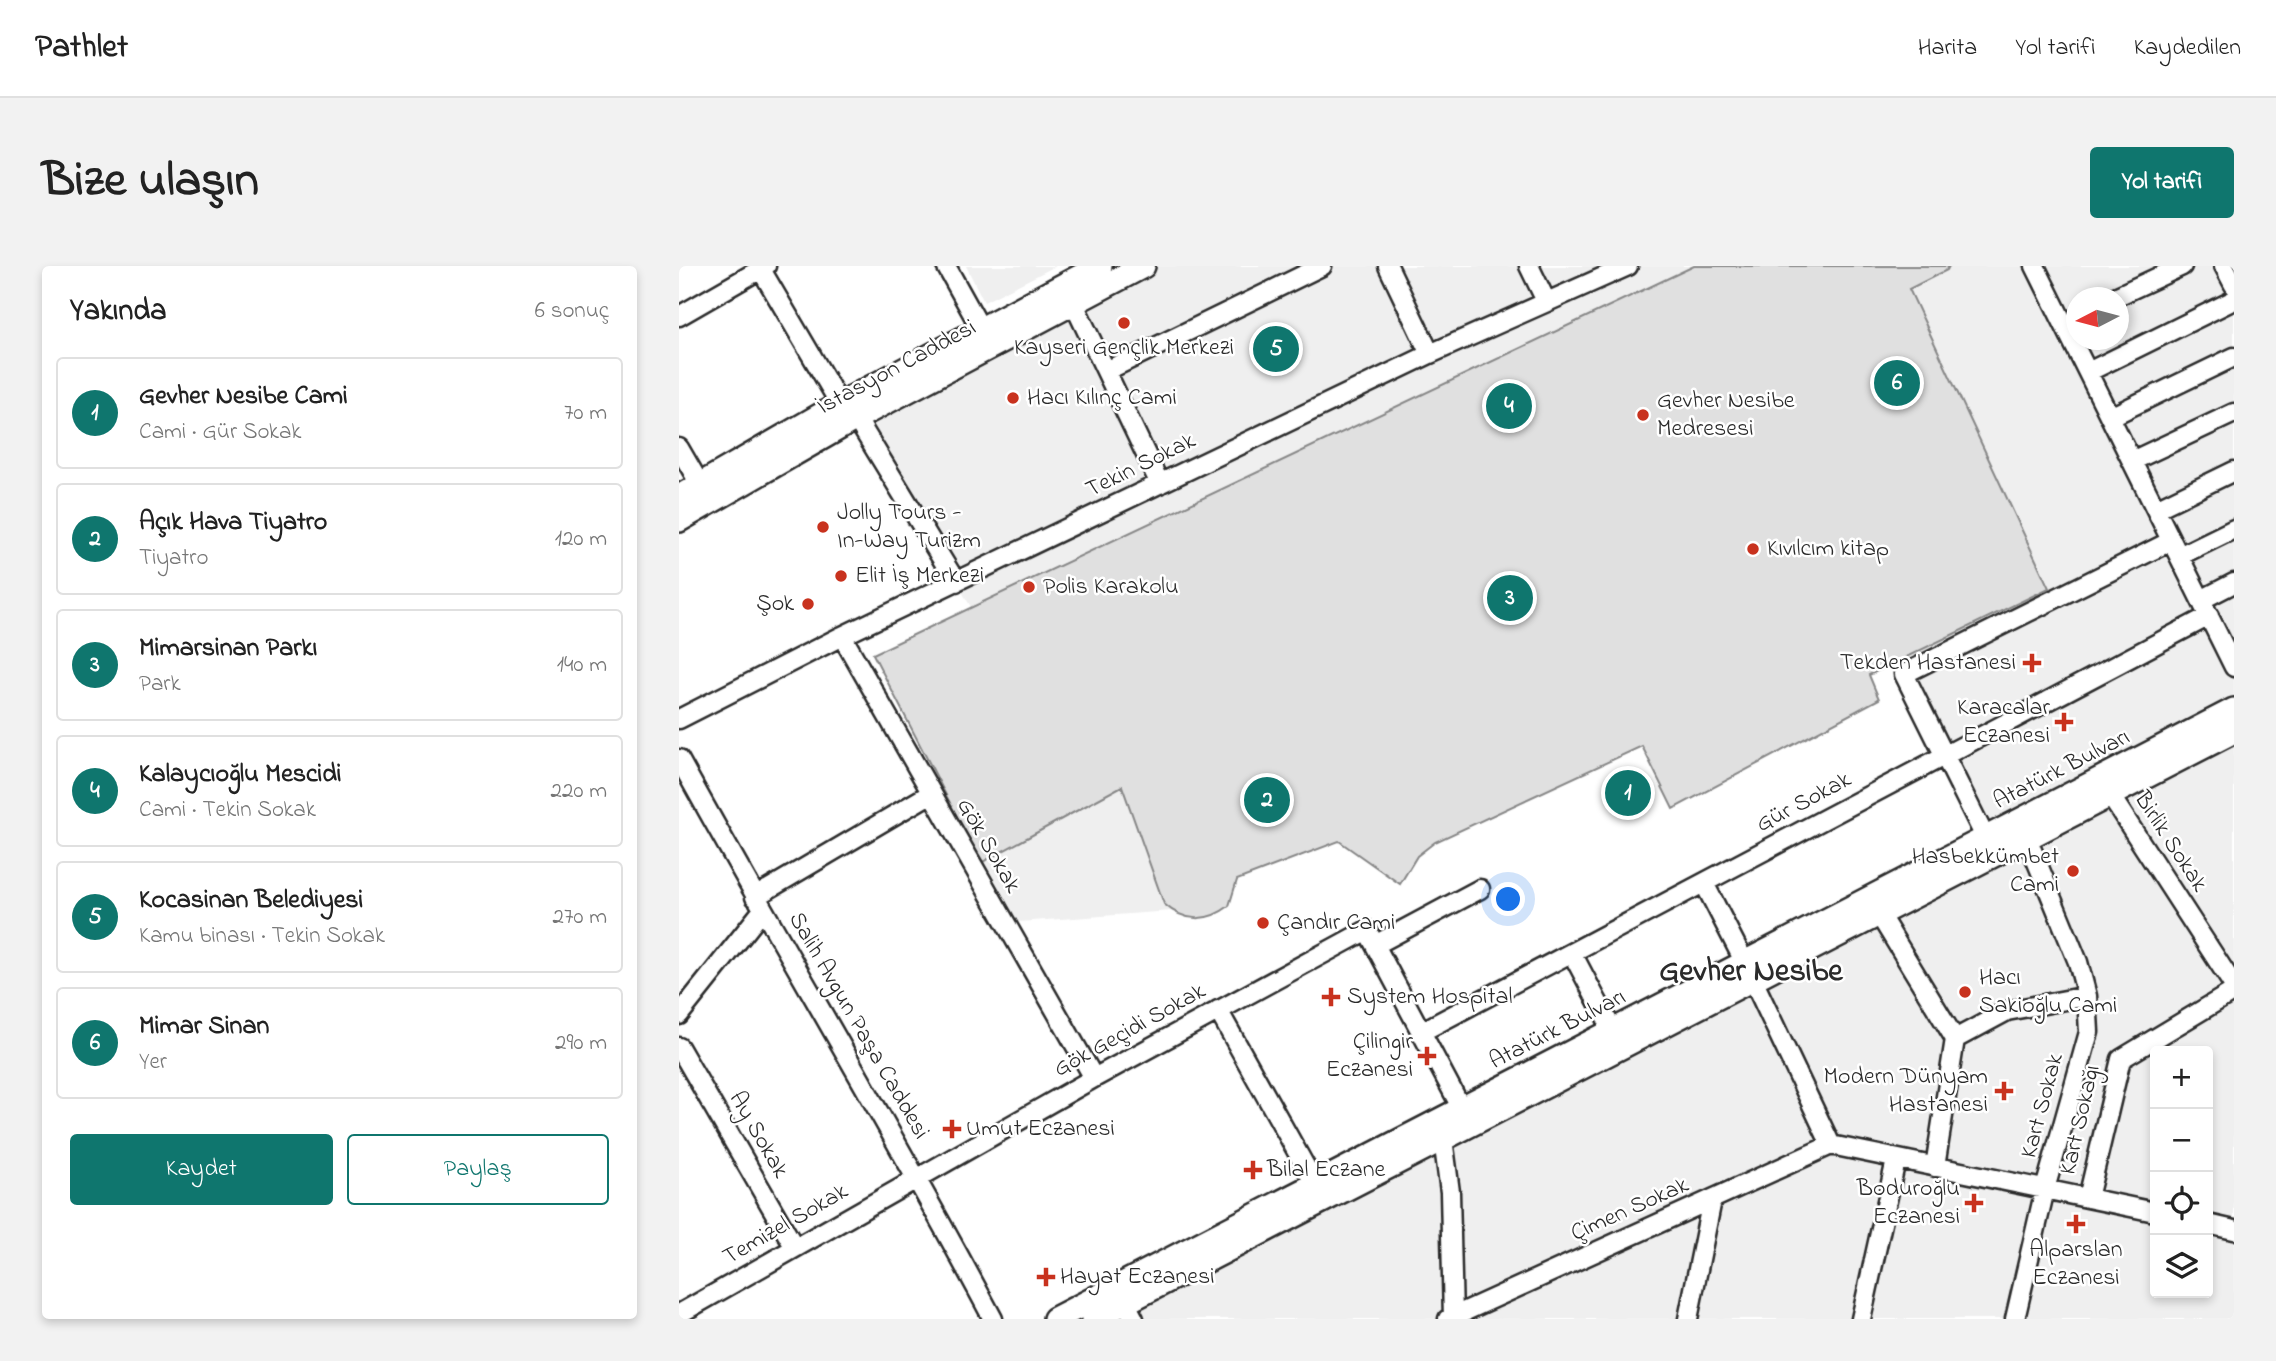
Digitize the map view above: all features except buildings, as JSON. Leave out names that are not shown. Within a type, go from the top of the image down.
[{"type":"main road","name":"İstasyon Caddesi","points":[[679,520],[981,329],[1100,266]]},
{"type":"main road","name":"İstasyon Caddesi","points":[[679,497],[1143,266]]},
{"type":"main road","name":"Atatürk Bulvarı","points":[[1093,1319],[1130,1311],[1986,839],[2234,710]]},
{"type":"main road","name":"Atatürk Bulvarı","points":[[1055,1319],[1613,1031],[1879,914],[2234,731]]},
{"type":"street","points":[[946,266],[981,329]]},
{"type":"street","points":[[1105,370],[1322,266]]},
{"type":"street","points":[[1388,266],[1430,354]]},
{"type":"street","points":[[1529,266],[1546,301]]},
{"type":"street","name":"Tekin Sokak","points":[[679,719],[842,636],[1430,354],[1628,266]]},
{"type":"street","points":[[2035,266],[2066,312]]},
{"type":"street","points":[[2129,291],[2182,266]]},
{"type":"street","points":[[2224,266],[2234,285]]},
{"type":"street","points":[[679,316],[762,267],[848,411],[956,582]]},
{"type":"street","points":[[2088,372],[2234,300]]},
{"type":"street","points":[[1073,302],[1160,484]]},
{"type":"street","points":[[2081,350],[2088,372],[2209,617],[2229,642],[2234,667]]},
{"type":"street","points":[[2110,417],[2234,357]]},
{"type":"street","points":[[2132,461],[2234,413]]},
{"type":"street","points":[[679,448],[701,485]]},
{"type":"street","points":[[2156,509],[2234,471]]},
{"type":"street","points":[[1986,839],[1904,674],[2175,548],[2234,528]]},
{"type":"street","points":[[2201,600],[2234,583]]},
{"type":"street","name":"Gür Sokak","points":[[1421,1032],[2209,617]]},
{"type":"street","name":"Gök Sokak","points":[[842,636],[1094,1079]]},
{"type":"street","name":"Salih Avgun Paşa Caddesi","points":[[679,759],[758,904],[918,1178],[993,1319]]},
{"type":"street","points":[[679,1015],[758,904],[930,794]]},
{"type":"street","name":"Birlik Sokak","points":[[2110,795],[2234,988]]},
{"type":"street","name":"Kart Sokak","points":[[2015,1319],[2045,1189],[2089,1032],[2087,996],[2078,962],[2027,838]]},
{"type":"street","points":[[1704,883],[1749,971],[1831,1145],[2150,1211]]},
{"type":"street","name":"Gök Geçidi Sokak","points":[[918,1178],[1218,1010],[1371,937],[1481,889]]},
{"type":"street","points":[[1879,914],[1955,1039],[1935,1167]]},
{"type":"street","points":[[1371,937],[1462,1109]]},
{"type":"street","points":[[1572,953],[1613,1031]]},
{"type":"street","name":"Kart Sokağı","points":[[2088,1198],[2121,1059],[2234,988]]},
{"type":"street","points":[[1955,1039],[2007,1011],[2087,996]]},
{"type":"street","points":[[1218,1010],[1315,1184]]},
{"type":"street","name":"Ay Sokak","points":[[679,1047],[795,1248]]},
{"type":"street","points":[[1443,1139],[1450,1192],[1451,1318]]},
{"type":"street","name":"Çimen Sokak","points":[[1451,1318],[1831,1145]]},
{"type":"street","points":[[1861,1319],[1896,1160]]},
{"type":"street","name":"Temizel Sokak","points":[[679,1314],[918,1178]]},
{"type":"street","points":[[1688,1319],[1712,1200]]},
{"type":"street","points":[[2213,1225],[2234,1230]]},
{"type":"shaded area","points":[[966,266],[1056,266],[984,302]]},
{"type":"shaded area","points":[[1122,266],[1694,266],[971,607],[854,410]]},
{"type":"shaded area","points":[[1694,266],[1949,266],[1947,270],[1909,289],[2049,588],[1869,675],[1879,699],[1673,809],[1642,746],[1435,842],[1417,856],[1400,884],[1339,841],[1237,880],[1229,906],[1221,912],[1204,918],[1179,914],[1164,904],[1122,786],[981,863],[873,654]]},
{"type":"shaded area","points":[[1949,266],[2234,266],[2234,1319],[1074,1319],[1995,845],[1901,660],[2049,588],[1908,288],[1947,270]]},
{"type":"shaded area","points":[[1122,786],[1164,904],[1171,911],[1003,923],[972,869]]},
{"type":"place","name":"Kayseri Gençlik Merkezi","points":[[1124,323]]},
{"type":"place","name":"Kocasinan Belediyesi","points":[[1276,349]]},
{"type":"place","name":"Mimar Sinan","points":[[1897,383]]},
{"type":"place","name":"Hacı Kılınç Cami","points":[[1013,398]]},
{"type":"place","name":"Kalaycıoğlu Mescidi","points":[[1509,406]]},
{"type":"place","name":"Gevher Nesibe Medresesi","points":[[1643,415]]},
{"type":"place","name":"Jolly Tours - In-Way Turizm","points":[[823,527]]},
{"type":"place","name":"Kıvılcım kitap","points":[[1753,549]]},
{"type":"place","name":"Elit İş Merkezi","points":[[841,576]]},
{"type":"place","name":"Polis Karakolu","points":[[1029,587]]},
{"type":"place","name":"Mimarsinan Parkı","points":[[1510,598]]},
{"type":"place","name":"Şok","points":[[808,604]]},
{"type":"place","name":"Tekden Hastanesi","points":[[2032,663]]},
{"type":"place","name":"Karacalar Eczanesi","points":[[2064,722]]},
{"type":"place","name":"Gevher Nesibe Cami","points":[[1628,793]]},
{"type":"place","name":"Açık Hava Tiyatro","points":[[1267,800]]},
{"type":"place","name":"Hasbekkümbet Cami","points":[[2073,871]]},
{"type":"place","name":"Çandır Cami","points":[[1263,923]]},
{"type":"place","name":"Hacı Sakioğlu Cami","points":[[1965,992]]},
{"type":"place","name":"System Hospital","points":[[1331,997]]},
{"type":"place","name":"Çilingir Eczanesi","points":[[1427,1056]]},
{"type":"place","name":"Modern Dünyam Hastanesi","points":[[2004,1091]]},
{"type":"place","name":"Umut Eczanesi","points":[[952,1129]]},
{"type":"place","name":"Bilal Eczane","points":[[1253,1170]]},
{"type":"place","name":"Boduroğlu Eczanesi","points":[[1974,1203]]},
{"type":"place","name":"Alparslan Eczanesi","points":[[2076,1224]]},
{"type":"place","name":"Hayat Eczanesi","points":[[1046,1277]]},
{"type":"district","name":"Gevher Nesibe","points":[[1751,972]]}]
